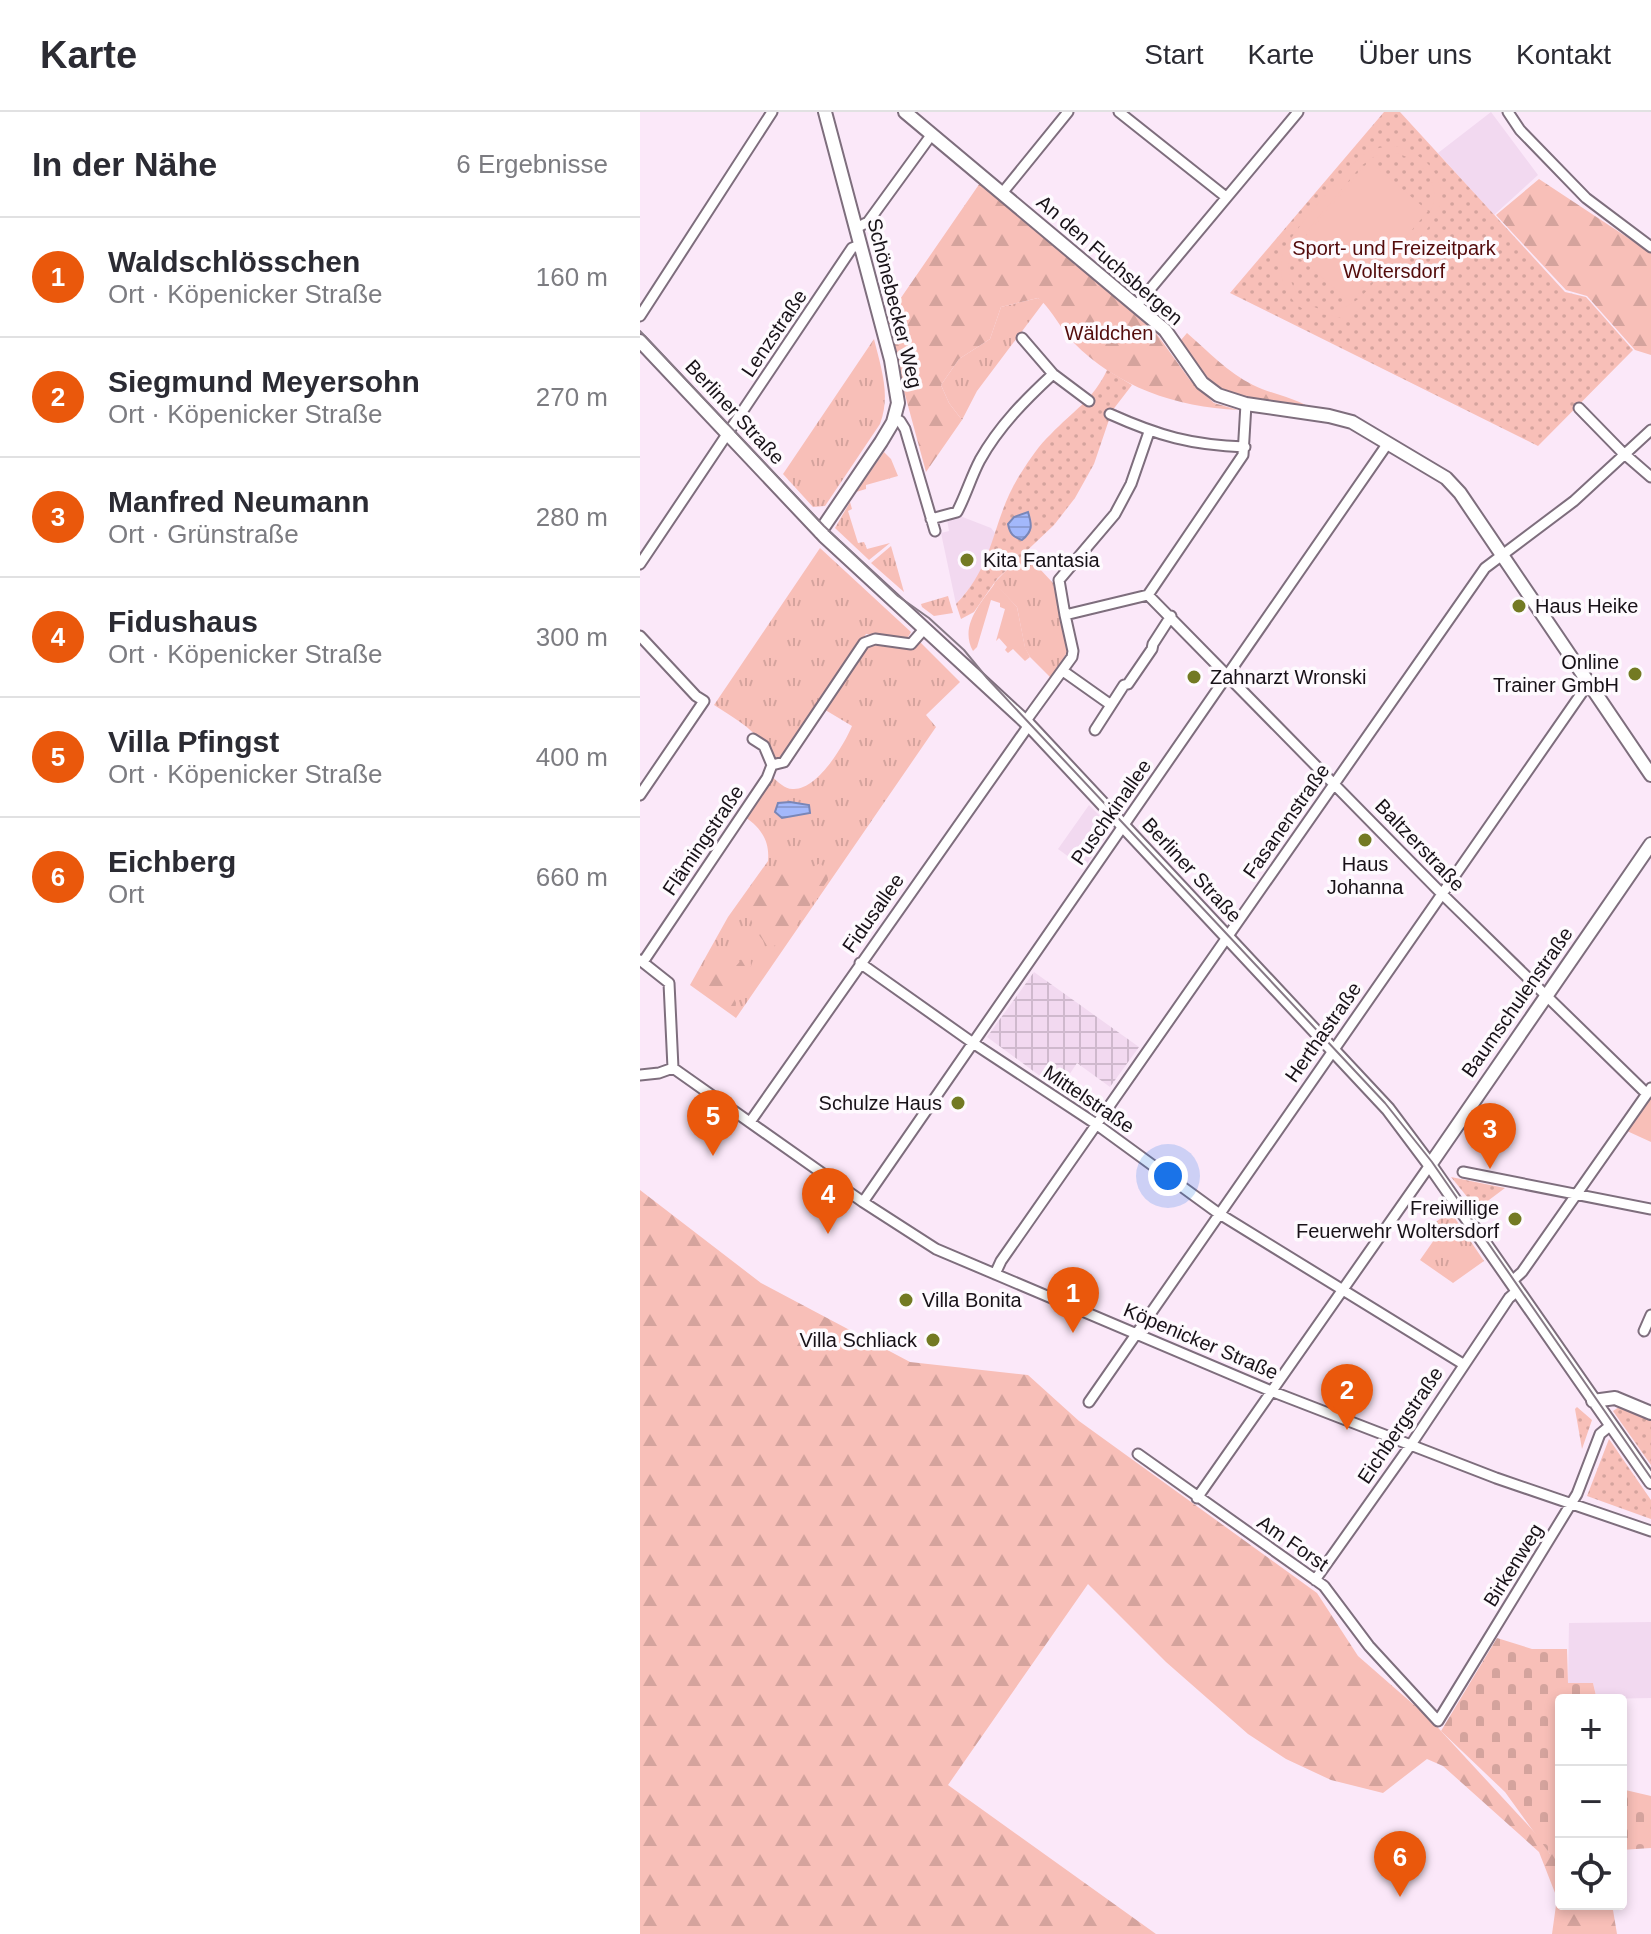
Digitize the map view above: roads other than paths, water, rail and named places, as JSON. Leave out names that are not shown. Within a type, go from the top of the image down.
[{"type":"street","points":[[640,316],[772,112]]},
{"type":"street","name":"Schönebecker Weg","points":[[825,112],[898,392],[895,419]]},
{"type":"street","name":"An den Fuchsbergen","points":[[905,112],[1165,330],[1202,383],[1218,395],[1246,404],[1352,422],[1446,478],[1460,493],[1651,775]]},
{"type":"street","points":[[1003,192],[1068,112]]},
{"type":"street","points":[[1119,112],[1226,197]]},
{"type":"street","points":[[1136,306],[1298,112]]},
{"type":"street","points":[[1508,112],[1520,130],[1586,198],[1651,247]]},
{"type":"street","points":[[856,228],[868,222],[932,134]]},
{"type":"street","name":"Lenzstraße","points":[[640,564],[852,248],[860,245]]},
{"type":"street","points":[[1022,338],[1053,374],[1089,401]]},
{"type":"street","name":"Berliner Straße","points":[[640,341],[820,532],[1027,724],[1394,1117],[1514,1287],[1598,1399],[1611,1425],[1651,1482]]},
{"type":"street","points":[[931,519],[957,512],[995,435],[1020,405],[1053,374]]},
{"type":"street","points":[[1065,615],[1148,595],[1243,455],[1246,404]]},
{"type":"street","points":[[1579,408],[1651,477]]},
{"type":"street","points":[[1110,414],[1149,432],[1185,443],[1245,447]]},
{"type":"street","points":[[820,532],[895,419],[905,429],[935,531]]},
{"type":"street","name":"Fasanenstraße","points":[[995,1274],[1096,1124],[1485,568],[1503,557],[1626,455],[1651,430]]},
{"type":"street","name":"Fidusallee","points":[[750,1122],[1063,671],[1073,651],[1059,580],[1115,514],[1131,484],[1149,432]]},
{"type":"street","name":"Puschkinallee","points":[[863,1202],[1388,443]]},
{"type":"street","points":[[1095,730],[1152,649],[1171,616],[1148,595]]},
{"type":"street","name":"Baltzerstraße","points":[[1171,616],[1441,893],[1649,1091]]},
{"type":"street","name":"Flämingstraße","points":[[641,961],[767,778],[772,765],[784,762],[864,643],[875,639],[911,644],[925,628]]},
{"type":"street","points":[[640,636],[704,701],[640,795]]},
{"type":"street","points":[[1063,671],[1111,705]]},
{"type":"street","name":"Herthastraße","points":[[1089,1402],[1588,684]]},
{"type":"street","points":[[753,739],[764,746],[772,765]]},
{"type":"street","name":"Baumschulenstraße","points":[[1197,1498],[1651,844]]},
{"type":"street","points":[[640,1075],[673,1068],[669,983],[641,961]]},
{"type":"street","name":"Mittelstraße","points":[[860,963],[973,1043],[1096,1124],[1218,1213],[1463,1364]]},
{"type":"street","name":"Köpenicker Straße","points":[[673,1068],[919,1239],[1271,1391],[1410,1446],[1651,1531]]},
{"type":"street","name":"Eichbergstraße","points":[[1315,1580],[1410,1446],[1510,1296],[1522,1272],[1649,1091]]},
{"type":"street","points":[[1463,1172],[1651,1209]]},
{"type":"street","points":[[1644,1331],[1651,1315]]},
{"type":"street","points":[[1598,1399],[1615,1398],[1651,1413]]},
{"type":"street","name":"Birkenweg","points":[[1438,1721],[1571,1503],[1600,1434],[1611,1425]]},
{"type":"street","name":"Am Forst","points":[[1138,1454],[1324,1586],[1394,1676],[1438,1721]]},
{"type":"water","points":[[1028,512],[1031,528],[1022,540],[1016,538],[1008,524],[1014,517]]},
{"type":"water","points":[[778,803],[809,805],[810,813],[782,818],[775,812]]},
{"type":"tram line","points":[[640,331],[824,526],[898,596],[929,618],[964,650],[1385,1103],[1432,1162],[1651,1478]]},
{"type":"place","name":"Kita Fantasia","points":[[967,560]]},
{"type":"place","name":"Haus Heike","points":[[1519,606]]},
{"type":"place","name":"Online Trainer GmbH","points":[[1635,674]]},
{"type":"place","name":"Zahnarzt Wronski","points":[[1194,677]]},
{"type":"place","name":"Haus Johanna","points":[[1365,840]]},
{"type":"place","name":"Schulze Haus","points":[[958,1103]]},
{"type":"place","name":"Villa Pfingst","points":[[713,1156]]},
{"type":"place","name":"Manfred Neumann","points":[[1490,1169]]},
{"type":"place","name":"Freiwillige Feuerwehr Woltersdorf","points":[[1515,1219]]},
{"type":"place","name":"Fidushaus","points":[[828,1234]]},
{"type":"place","name":"Villa Bonita","points":[[906,1300]]},
{"type":"place","name":"Waldschlösschen","points":[[1073,1333]]},
{"type":"place","name":"Villa Schliack","points":[[933,1340]]},
{"type":"place","name":"Siegmund Meyersohn","points":[[1347,1430]]},
{"type":"place","name":"Eichberg","points":[[1400,1897]]},
{"type":"park label","name":"Sport- und Freizeitpark Woltersdorf","points":[[1394,260]]},
{"type":"park label","name":"Wäldchen","points":[[1109,333]]}]
